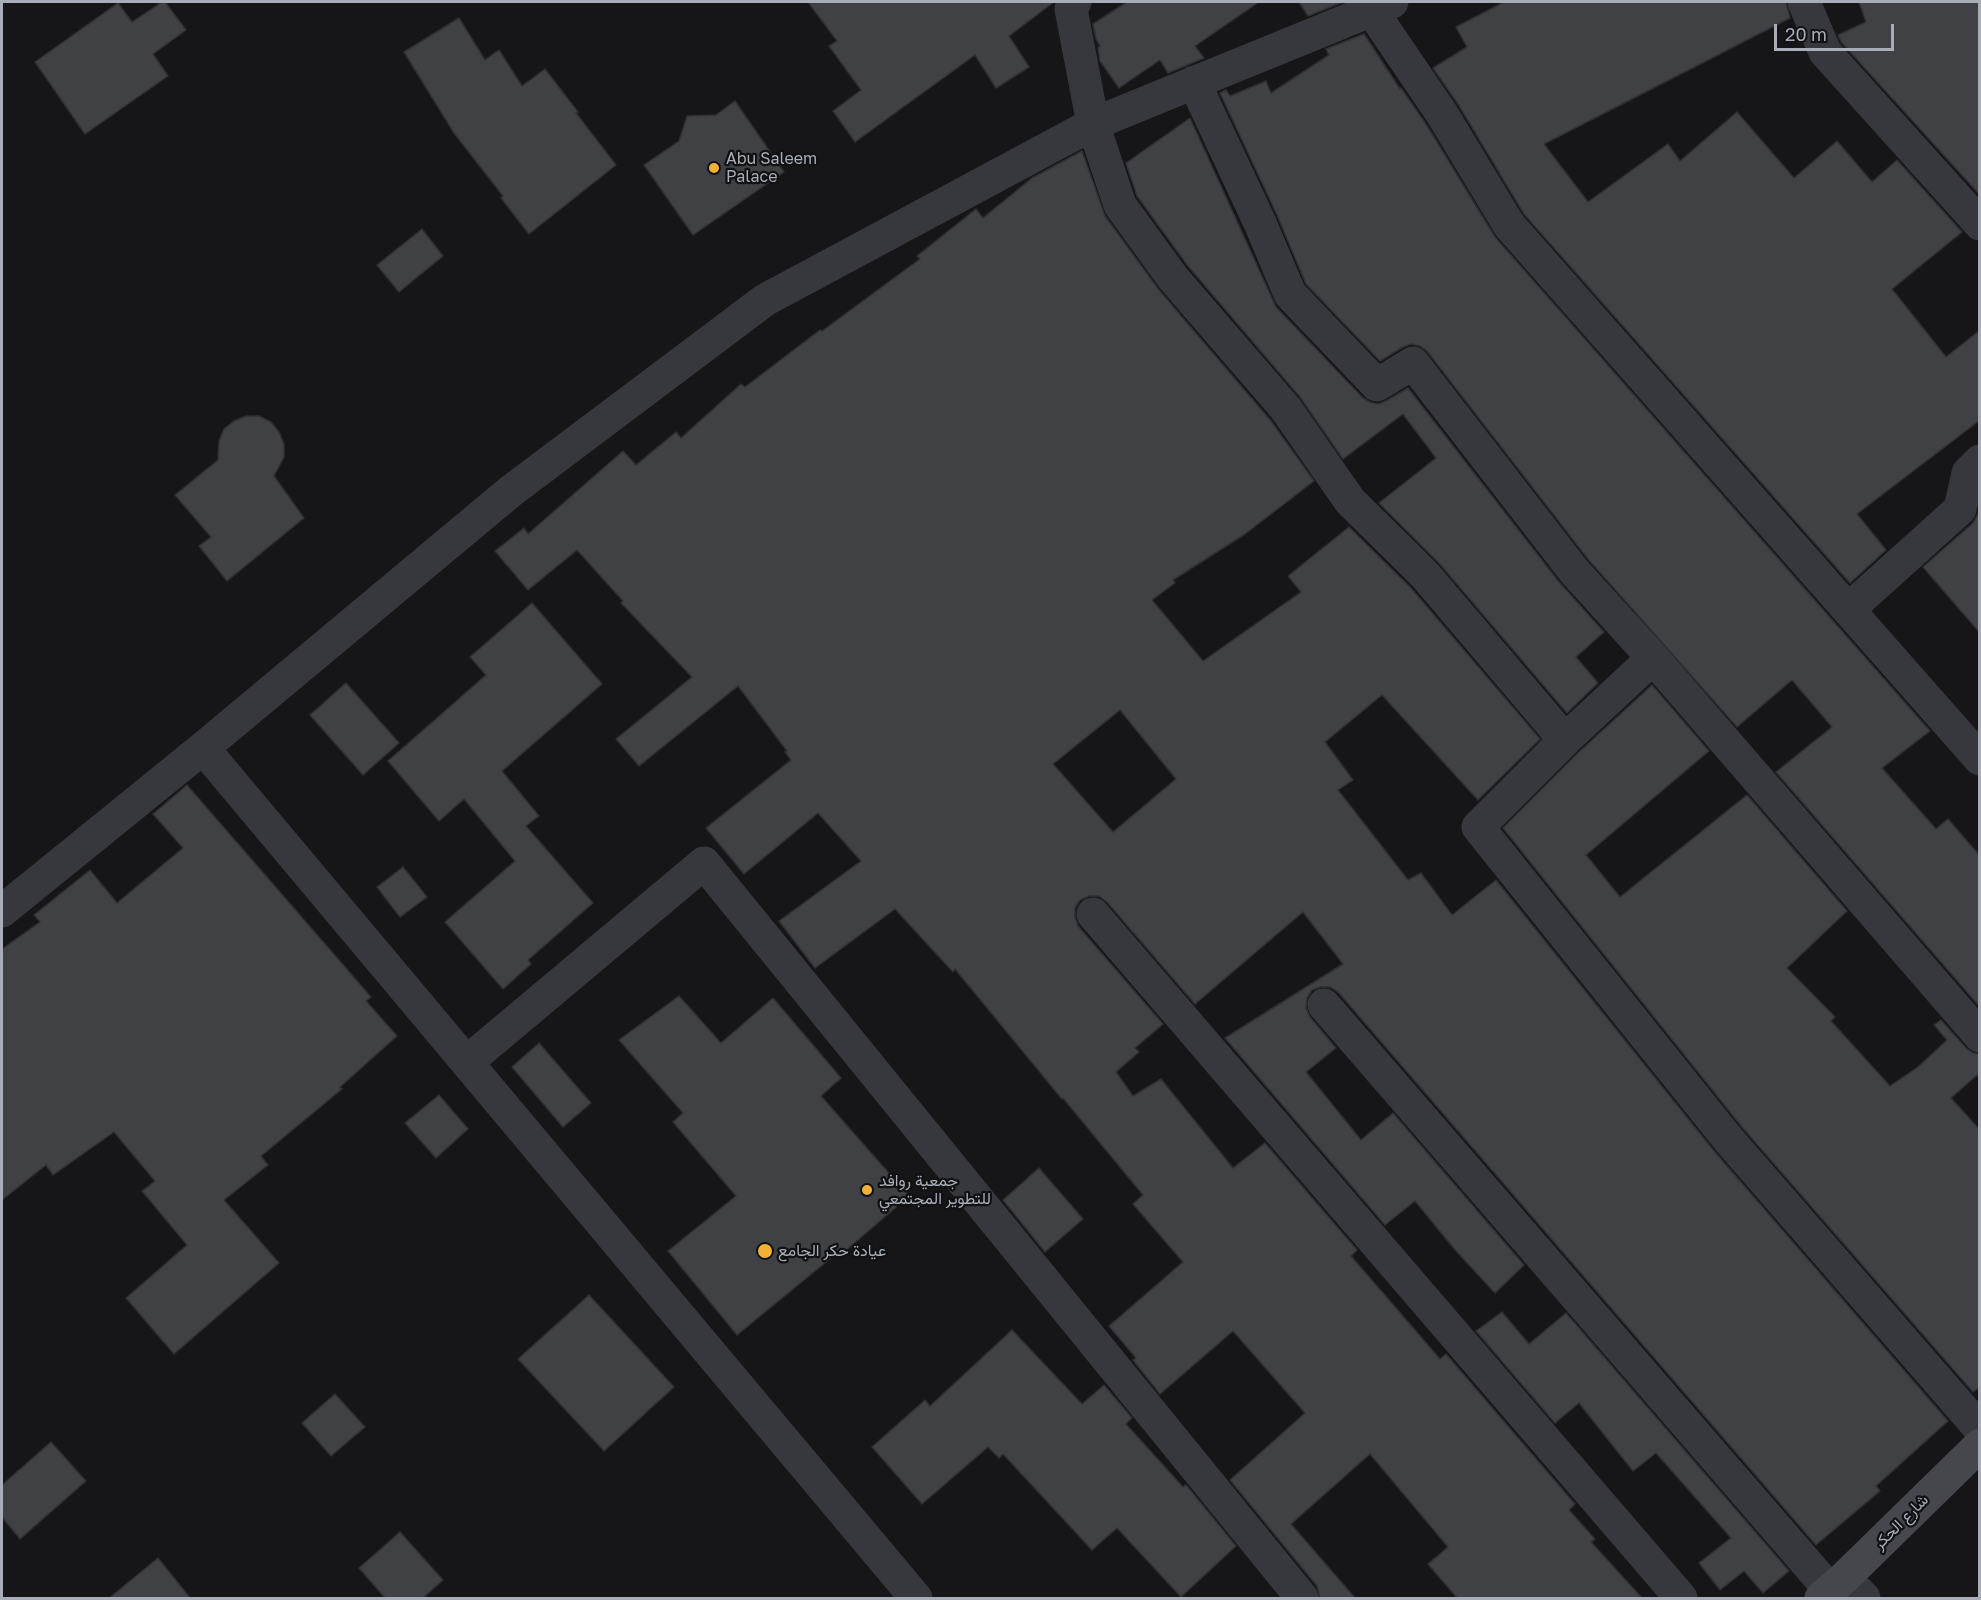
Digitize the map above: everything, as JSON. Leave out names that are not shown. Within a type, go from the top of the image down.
[{"type":"street","points":[[1076,2],[1071,9],[1093,124],[1120,205],[1173,278],[1286,409],[1350,501],[1425,575],[1565,740]]},
{"type":"street","points":[[1804,2],[1825,52],[1980,224]]},
{"type":"street","points":[[2,911],[203,748],[511,491],[765,300],[1093,124],[1382,6],[1442,114],[1509,225],[1980,759]]},
{"type":"street","points":[[1194,82],[1260,223],[1290,294],[1377,385],[1413,363],[1574,571],[1653,658],[1980,1036]]},
{"type":"street","points":[[1849,609],[1960,509],[1968,473],[1980,461]]},
{"type":"street","points":[[1653,658],[1565,740],[1478,827],[1728,1139],[1980,1429]]},
{"type":"street","points":[[203,748],[916,1599]]},
{"type":"street","points":[[467,1062],[704,863],[1302,1599]]},
{"type":"street","points":[[1093,914],[1681,1599]]},
{"type":"street","points":[[1324,1005],[1840,1591]]},
{"type":"street","name":"شارع الحكر","points":[[1840,1591],[1980,1445]]},
{"type":"building","points":[[165,2],[186,30],[153,54],[168,76],[85,134],[35,62],[118,3],[132,22]]},
{"type":"building","points":[[808,2],[1054,2],[1009,36],[1029,67],[996,88],[975,55],[855,142],[833,111],[861,90],[829,46],[837,41]]},
{"type":"building","points":[[1127,2],[1259,2],[1195,46],[1204,58],[1168,73],[1160,60],[1119,88],[1100,61],[1098,48],[1100,46],[1093,24]]},
{"type":"building","points":[[1299,2],[1343,2],[1308,16]]},
{"type":"building","points":[[1504,2],[1786,2],[1790,18],[1544,144],[1588,202],[1668,144],[1680,161],[1737,112],[1794,178],[1837,141],[1872,182],[1897,160],[1962,232],[1892,289],[1946,357],[1980,330],[1980,420],[1857,514],[1886,550],[1850,583],[1524,214],[1458,104],[1433,68],[1467,47],[1456,27]]},
{"type":"building","points":[[1859,2],[1980,2],[1980,195],[1841,42],[1838,35],[1866,22]]},
{"type":"building","points":[[459,18],[485,60],[499,50],[522,86],[545,69],[616,165],[529,234],[454,133],[404,52]]},
{"type":"building","points":[[1364,34],[1426,124],[1495,237],[1930,731],[1882,768],[1936,829],[1948,819],[1980,856],[1980,1007],[1776,772],[1832,727],[1792,680],[1737,727],[1588,559],[1427,351],[1411,344],[1380,361],[1306,284],[1277,215],[1220,93],[1226,90],[1230,96],[1266,81],[1271,93],[1329,55],[1326,49]]},
{"type":"building","name":"Abu Saleem Palace","points":[[735,101],[784,172],[693,235],[644,165],[679,141],[687,116],[716,115]]},
{"type":"building","points":[[1190,118],[1276,307],[1363,398],[1378,404],[1408,388],[1559,582],[1604,632],[1576,657],[1598,683],[1567,713],[1439,563],[1379,503],[1436,458],[1403,414],[1343,459],[1300,397],[1188,266],[1137,196],[1126,163]]},
{"type":"building","points":[[1082,151],[1105,216],[1159,290],[1271,421],[1314,481],[1245,534],[1173,580],[1175,583],[1152,600],[1203,661],[1301,592],[1288,576],[1349,527],[1411,588],[1540,739],[1478,800],[1382,695],[1325,742],[1353,780],[1338,790],[1408,880],[1421,873],[1452,915],[1496,880],[1714,1151],[1948,1421],[1876,1486],[1880,1491],[1816,1545],[1338,992],[1330,987],[1321,987],[1312,990],[1307,998],[1306,1008],[1310,1017],[1336,1048],[1306,1072],[1361,1140],[1393,1113],[1524,1265],[1495,1293],[1456,1251],[1415,1201],[1385,1225],[1225,1038],[1343,964],[1303,912],[1195,1004],[1107,902],[1099,896],[1089,896],[1080,900],[1075,908],[1078,926],[1163,1024],[1135,1048],[1139,1052],[1116,1072],[1133,1096],[1161,1079],[1233,1168],[1265,1143],[1357,1250],[1351,1256],[1440,1359],[1446,1354],[1575,1504],[1569,1510],[1595,1539],[1591,1542],[1643,1599],[1458,1599],[1428,1564],[1448,1547],[1370,1454],[1291,1524],[1356,1599],[1320,1599],[1317,1586],[1230,1480],[1305,1413],[1233,1331],[1160,1394],[1133,1360],[1136,1358],[1109,1326],[1183,1262],[1133,1204],[1143,1195],[955,969],[953,972],[895,909],[815,968],[779,921],[861,861],[818,813],[744,874],[706,828],[791,760],[785,752],[787,751],[738,686],[639,766],[616,739],[692,677],[621,603],[623,601],[577,550],[528,590],[495,551],[524,528],[528,534],[623,451],[636,465],[676,432],[681,438],[741,384],[745,387],[920,259],[917,256],[976,209],[983,218],[1032,178]],"holes":[[[1120,710],[1176,779],[1113,832],[1053,764]]]},
{"type":"building","points":[[422,229],[443,256],[399,292],[377,265]]},
{"type":"building","points":[[246,416],[259,416],[271,422],[279,432],[284,444],[284,457],[274,476],[304,518],[227,581],[199,546],[211,537],[175,495],[218,460],[219,441],[224,429],[234,421]]},
{"type":"building","points":[[1980,510],[1980,633],[1923,567],[1973,523]]},
{"type":"building","points":[[532,603],[602,684],[502,771],[539,816],[526,826],[593,903],[528,960],[531,964],[503,989],[445,922],[515,861],[464,799],[439,821],[388,761],[486,675],[470,657]]},
{"type":"building","points":[[346,683],[399,743],[363,775],[310,715]]},
{"type":"building","points":[[1652,685],[1709,751],[1586,855],[1620,897],[1747,795],[1847,911],[1787,968],[1835,1017],[1831,1021],[1890,1086],[1918,1067],[1947,1040],[1934,1025],[1941,1020],[1966,1048],[1973,1053],[1980,1054],[1980,1078],[1977,1075],[1951,1098],[1980,1130],[1980,1387],[1973,1392],[1742,1127],[1503,828],[1578,753]]},
{"type":"building","points":[[187,785],[371,997],[366,1001],[397,1036],[340,1087],[342,1089],[261,1156],[268,1165],[224,1200],[279,1263],[174,1354],[126,1298],[187,1245],[142,1191],[155,1181],[114,1132],[53,1175],[46,1165],[2,1200],[2,949],[40,922],[34,915],[90,870],[117,903],[183,848],[153,814]]},
{"type":"building","points":[[403,867],[427,897],[400,917],[377,887]]},
{"type":"building","points":[[679,996],[721,1043],[773,998],[841,1078],[821,1096],[909,1196],[844,1252],[842,1249],[737,1335],[668,1251],[736,1196],[673,1122],[683,1113],[619,1040]]},
{"type":"building","points":[[539,1043],[591,1103],[563,1127],[512,1067]]},
{"type":"building","points":[[439,1095],[468,1129],[436,1158],[405,1123]]},
{"type":"building","points":[[1039,1168],[1083,1219],[1045,1252],[1003,1200]]},
{"type":"building","points":[[589,1295],[674,1387],[604,1451],[518,1359]]},
{"type":"building","points":[[1502,1312],[1529,1344],[1566,1313],[1789,1571],[1763,1593],[1744,1571],[1720,1590],[1699,1563],[1731,1538],[1656,1453],[1633,1471],[1579,1403],[1555,1423],[1476,1331]]},
{"type":"building","points":[[1012,1330],[1082,1404],[1104,1385],[1132,1418],[1126,1424],[1183,1487],[1187,1486],[1236,1546],[1181,1597],[1117,1528],[1092,1550],[1003,1454],[999,1458],[988,1447],[922,1504],[872,1447],[925,1400],[930,1406]]},
{"type":"building","points":[[335,1394],[365,1427],[331,1456],[302,1423]]},
{"type":"building","points":[[51,1442],[86,1481],[20,1539],[2,1517],[2,1485]]},
{"type":"building","points":[[400,1532],[443,1580],[422,1599],[386,1599],[359,1568]]},
{"type":"building","points":[[158,1558],[191,1599],[108,1599]]},
{"type":"place","name":"Abu Saleem Palace","points":[[714,168]]},
{"type":"place","name":"جمعية روافد للتطوير المجتمعي","points":[[867,1190]]},
{"type":"place","name":"عيادة حكر الجامع","points":[[765,1251]]}]
